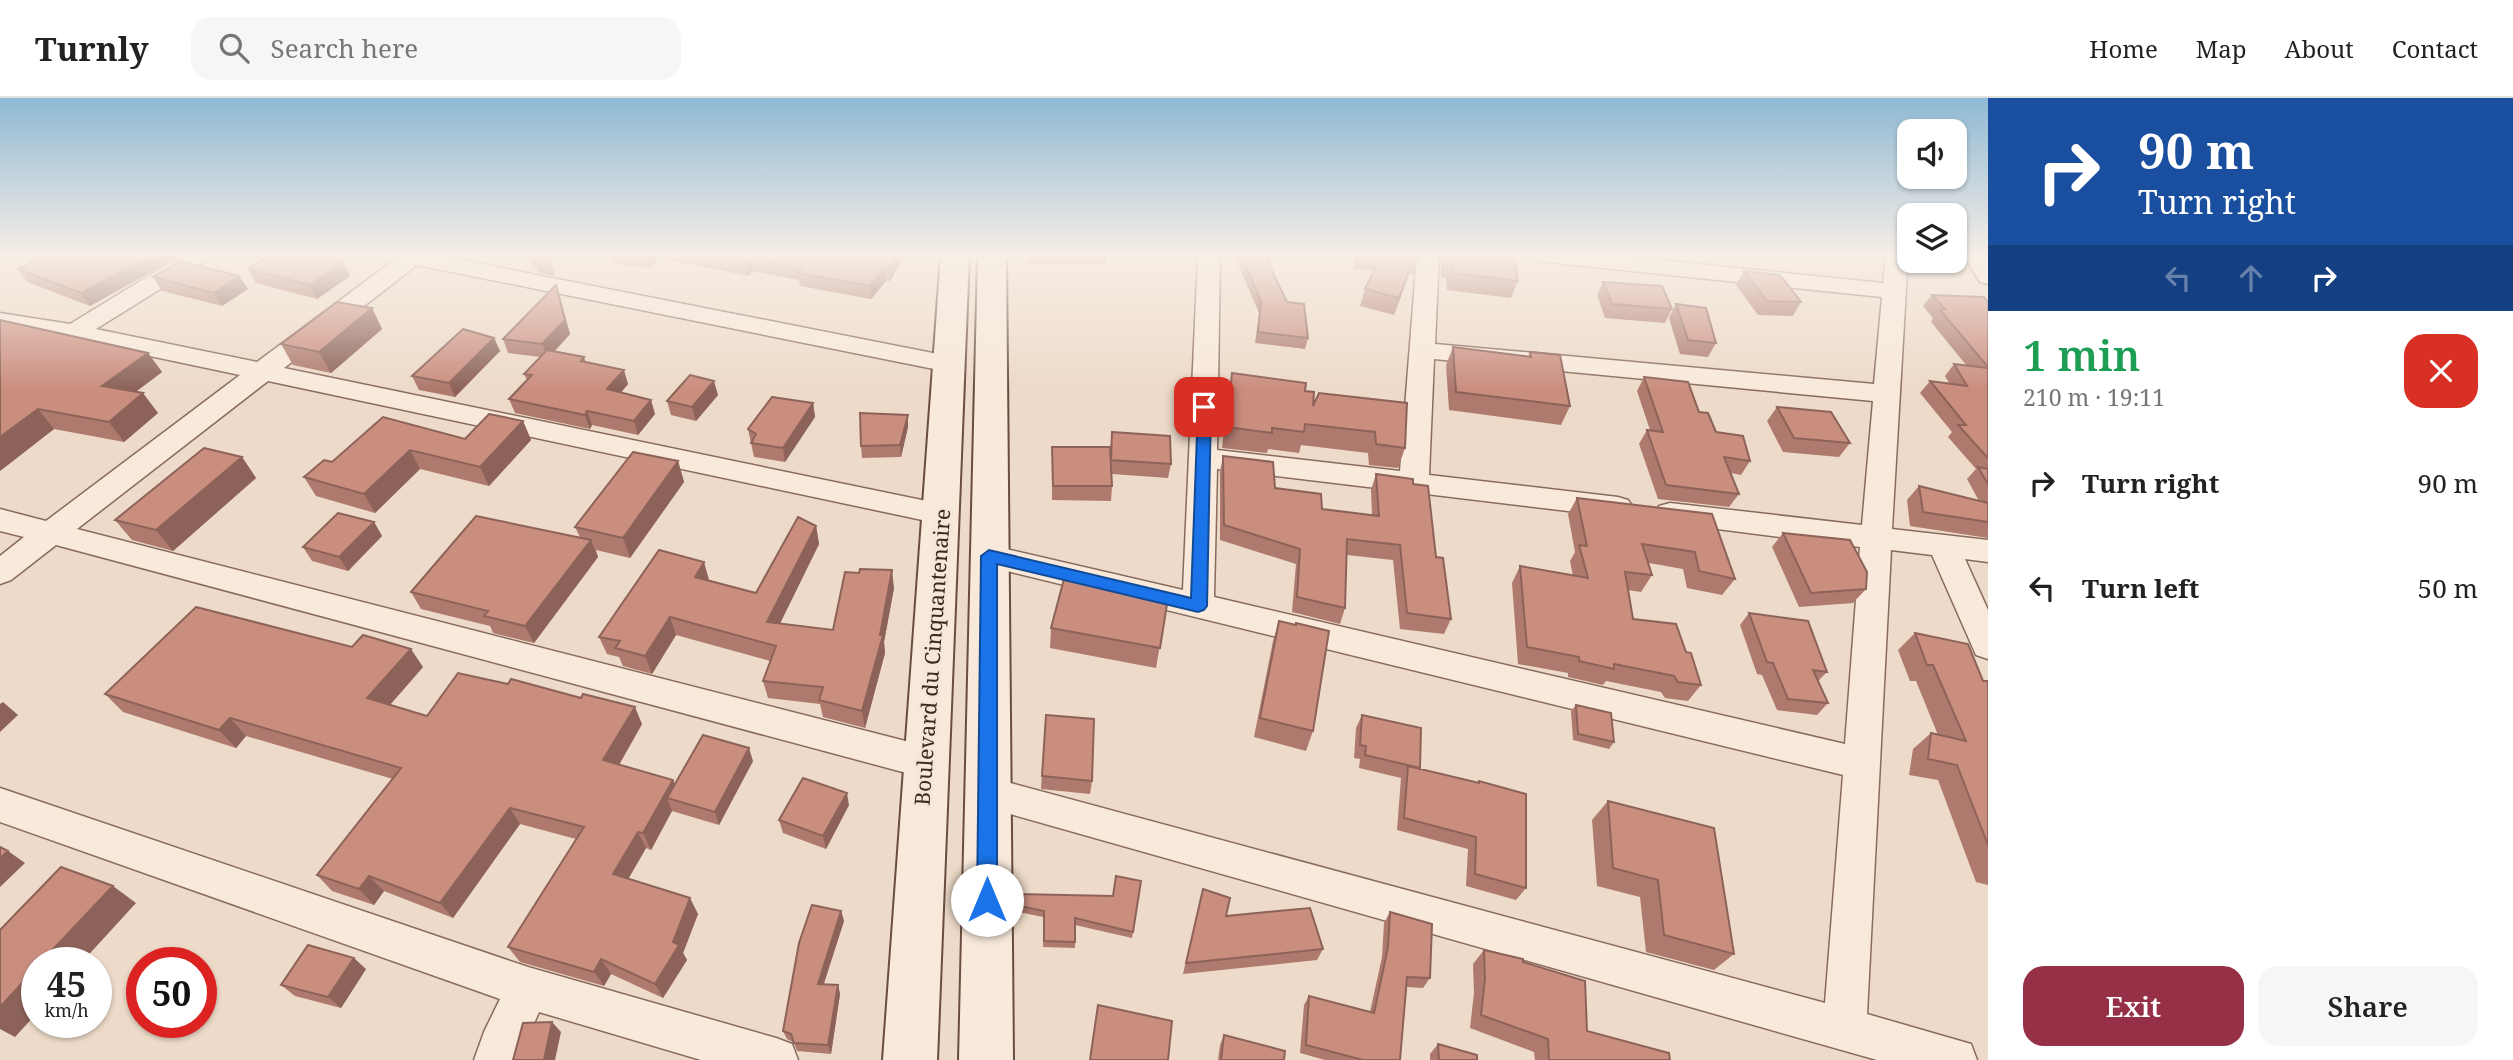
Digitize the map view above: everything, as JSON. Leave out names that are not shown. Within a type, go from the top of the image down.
[{"type":"main road","name":"Boulevard du Cinquantenaire","points":[[910,1060],[953,300]]},
{"type":"main road","points":[[986,1060],[992,300]]},
{"type":"street","points":[[74,332],[126,300]]},
{"type":"street","points":[[0,572],[356,300]]},
{"type":"street","points":[[631,300],[949,364]]},
{"type":"street","points":[[1198,606],[1208,300]]},
{"type":"street","points":[[1414,483],[1424,300]]},
{"type":"street","points":[[1845,1030],[1893,300]]},
{"type":"street","points":[[0,320],[74,332],[941,514]]},
{"type":"street","points":[[1421,350],[1888,394]]},
{"type":"street","points":[[1203,458],[1988,551]]},
{"type":"street","points":[[0,520],[925,762]]},
{"type":"street","points":[[1943,545],[1988,646]]},
{"type":"street","points":[[989,556],[1863,764]]},
{"type":"street","points":[[988,793],[1955,1060]]},
{"type":"street","points":[[0,805],[528,988],[776,1060]]},
{"type":"street","points":[[496,1060],[499,1047],[528,988]]},
{"type":"building","points":[[541,300],[560,300],[565,320],[542,344],[503,339]]},
{"type":"building","points":[[1260,300],[1286,300],[1304,304],[1308,338],[1258,332]]},
{"type":"building","points":[[1610,300],[1668,300],[1672,309],[1612,304]]},
{"type":"building","points":[[1799,300],[1801,302],[1767,301]]},
{"type":"building","points":[[1937,300],[1988,302],[1988,367],[1940,310],[1945,309]]},
{"type":"building","points":[[337,302],[372,308],[319,352],[281,344]]},
{"type":"building","points":[[1676,304],[1706,308],[1716,343],[1688,340]]},
{"type":"building","points":[[0,320],[148,353],[102,386],[143,393],[109,422],[38,409],[0,437]]},
{"type":"building","points":[[463,329],[494,338],[449,383],[412,376]]},
{"type":"building","points":[[1453,347],[1531,357],[1530,352],[1560,355],[1570,406],[1456,392]]},
{"type":"building","points":[[547,350],[584,357],[581,361],[624,370],[607,389],[651,400],[634,421],[587,411],[585,415],[509,399],[532,375],[524,374]]},
{"type":"building","points":[[1954,364],[1988,368],[1988,458],[1958,425],[1966,425],[1930,381],[1967,386]]},
{"type":"building","points":[[1232,373],[1306,383],[1305,391],[1314,392],[1313,406],[1319,393],[1407,403],[1405,448],[1376,444],[1375,432],[1305,424],[1304,432],[1272,428],[1272,433],[1227,427]]},
{"type":"building","points":[[690,375],[714,381],[692,407],[667,401]]},
{"type":"building","points":[[1644,377],[1688,382],[1699,412],[1708,413],[1716,432],[1743,436],[1750,461],[1724,457],[1739,494],[1666,485],[1647,430],[1663,432]]},
{"type":"building","points":[[772,397],[813,403],[783,448],[751,443],[756,434],[748,429]]},
{"type":"building","points":[[1777,407],[1831,412],[1850,443],[1794,438]]},
{"type":"building","points":[[860,413],[908,415],[900,445],[861,446]]},
{"type":"building","points":[[489,414],[523,421],[480,467],[410,450],[364,494],[304,477],[324,460],[332,462],[383,417],[465,439]]},
{"type":"building","points":[[1112,432],[1170,436],[1171,464],[1111,460]]},
{"type":"building","points":[[1052,447],[1110,447],[1112,486],[1053,486]]},
{"type":"building","points":[[204,448],[242,457],[156,530],[115,520]]},
{"type":"building","points":[[633,452],[678,461],[623,538],[575,527]]},
{"type":"building","points":[[1223,456],[1273,462],[1275,488],[1321,494],[1322,509],[1379,516],[1376,474],[1413,479],[1413,484],[1428,486],[1436,557],[1443,558],[1451,619],[1407,613],[1400,545],[1347,539],[1345,608],[1297,597],[1300,549],[1224,525]]},
{"type":"building","points":[[1978,467],[1988,469],[1988,484]]},
{"type":"building","points":[[1919,486],[1988,503],[1988,522],[1923,512]]},
{"type":"building","points":[[1577,498],[1712,514],[1735,579],[1699,571],[1695,552],[1642,544],[1652,575],[1625,572],[1633,619],[1676,624],[1686,652],[1691,653],[1701,685],[1678,682],[1674,676],[1614,664],[1614,669],[1579,661],[1579,657],[1527,647],[1520,566],[1588,578],[1579,545],[1587,546]]},
{"type":"building","points":[[338,513],[374,522],[339,557],[303,547]]},
{"type":"building","points":[[476,516],[591,540],[525,626],[484,616],[488,611],[411,592]]},
{"type":"building","points":[[798,517],[816,526],[767,622],[833,630],[845,572],[859,573],[860,569],[892,570],[880,635],[883,635],[862,711],[819,700],[823,687],[763,681],[776,646],[670,617],[645,656],[615,648],[620,641],[599,637],[659,550],[704,562],[695,577],[756,593]]},
{"type":"building","points":[[1783,533],[1850,540],[1867,572],[1866,589],[1811,593]]},
{"type":"building","points":[[1064,579],[1168,598],[1160,648],[1051,628]]},
{"type":"building","points":[[196,607],[352,647],[363,635],[411,649],[367,698],[427,716],[458,673],[508,684],[511,679],[581,698],[583,694],[635,707],[603,760],[673,780],[643,833],[638,832],[613,874],[690,898],[673,942],[679,945],[655,984],[601,959],[594,972],[508,947],[584,827],[510,808],[440,903],[369,876],[359,889],[317,875],[401,768],[230,718],[219,730],[105,694]]},
{"type":"building","points":[[1749,613],[1808,621],[1827,672],[1813,670],[1828,703],[1788,699],[1773,663],[1767,662]]},
{"type":"building","points":[[1279,621],[1329,631],[1313,731],[1260,718]]},
{"type":"building","points":[[1915,633],[1968,644],[1983,681],[1988,681],[1988,845],[1957,765],[1928,759],[1931,733],[1966,741],[1933,665],[1927,665]]},
{"type":"building","points":[[1576,705],[1611,713],[1614,742],[1578,734]]},
{"type":"building","points":[[1046,715],[1094,719],[1092,781],[1042,776]]},
{"type":"building","points":[[1362,715],[1421,728],[1420,768],[1365,755],[1366,746],[1360,745]]},
{"type":"building","points":[[703,735],[749,748],[715,812],[667,798]]},
{"type":"building","points":[[1408,766],[1526,794],[1526,888],[1475,874],[1476,837],[1404,818]]},
{"type":"building","points":[[803,778],[847,793],[823,836],[779,820]]},
{"type":"building","points":[[1608,801],[1714,828],[1734,954],[1664,935],[1658,880],[1613,868]]},
{"type":"building","points":[[0,847],[8,851],[0,858]]},
{"type":"building","points":[[61,867],[113,886],[55,947],[21,947],[21,984],[0,1007],[0,930]]},
{"type":"building","points":[[1116,876],[1141,881],[1133,932],[1075,918],[1075,942],[1044,941],[1044,911],[1015,905],[1014,894],[1113,896]]},
{"type":"building","points":[[1203,889],[1230,898],[1226,916],[1310,908],[1323,949],[1186,963]]},
{"type":"building","points":[[812,905],[841,911],[818,984],[838,985],[828,1045],[794,1043],[791,1034],[783,1031],[799,943]]},
{"type":"building","points":[[1390,912],[1432,924],[1430,978],[1407,977],[1400,1060],[1363,1060],[1306,1045],[1309,996],[1374,1013],[1388,947]]},
{"type":"building","points":[[308,945],[354,958],[328,997],[281,985]]},
{"type":"building","points":[[1484,950],[1523,959],[1523,962],[1585,981],[1587,1031],[1669,1053],[1670,1060],[1549,1060],[1548,1039],[1481,1015],[1485,979]]},
{"type":"building","points":[[1098,1005],[1172,1021],[1168,1060],[1090,1060]]},
{"type":"building","points":[[552,1022],[544,1060],[513,1060],[523,1023]]},
{"type":"building","points":[[1224,1035],[1285,1051],[1284,1060],[1221,1060]]},
{"type":"building","points":[[1438,1044],[1477,1055],[1477,1060],[1439,1060]]},
{"type":"route","points":[[987,900],[989,556],[1198,606],[1204,407]]}]
